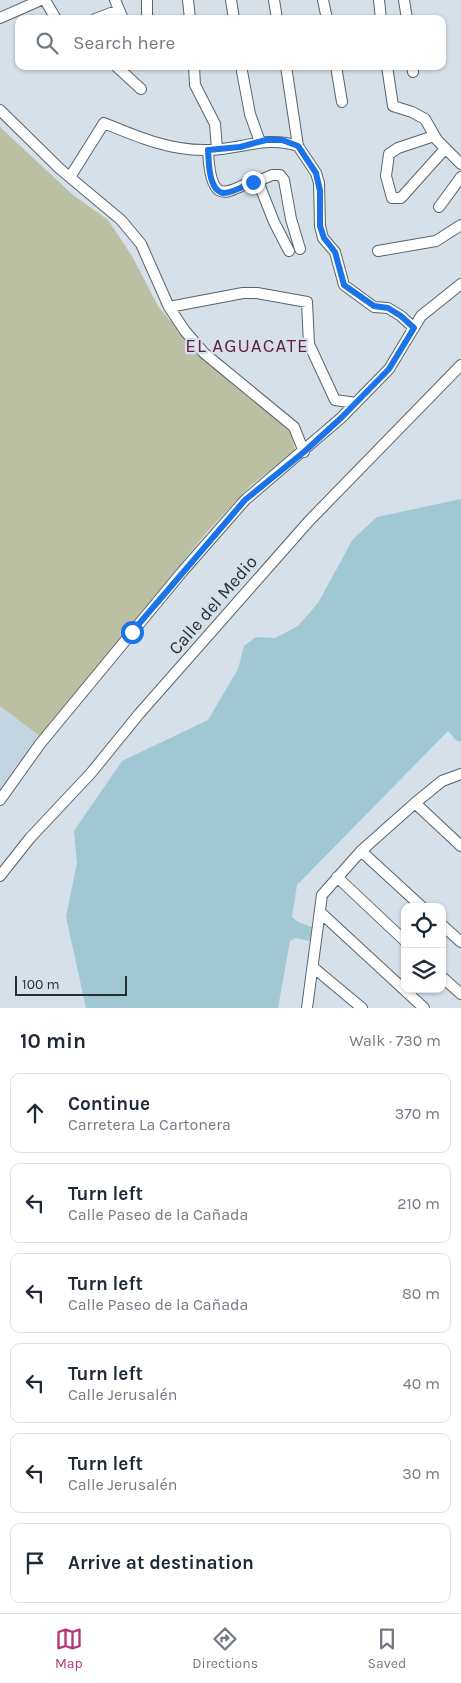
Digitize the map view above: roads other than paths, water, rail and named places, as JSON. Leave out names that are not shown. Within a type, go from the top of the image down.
[{"type":"street","points":[[0,18],[43,0],[53,15]]},
{"type":"street","points":[[147,0],[147,15]]},
{"type":"street","points":[[188,0],[190,15]]},
{"type":"street","points":[[231,0],[233,15]]},
{"type":"street","points":[[274,0],[276,15]]},
{"type":"street","points":[[323,0],[326,15]]},
{"type":"street","points":[[379,0],[381,15]]},
{"type":"street","points":[[404,0],[406,15]]},
{"type":"street","points":[[106,15],[119,10]]},
{"type":"street","points":[[120,70],[141,89]]},
{"type":"street","points":[[194,70],[195,85],[215,124],[209,169],[214,183],[220,191],[226,193],[272,175],[280,176],[284,180],[291,219],[300,249]]},
{"type":"street","points":[[242,70],[250,114],[260,142]]},
{"type":"street","points":[[287,70],[298,146],[316,173],[320,191],[320,226],[324,238],[335,252],[344,285],[374,306],[388,308],[401,316],[414,328]]},
{"type":"street","points":[[337,70],[342,102]]},
{"type":"street","points":[[388,70],[393,106],[412,112],[425,119],[444,150],[461,164]]},
{"type":"street","points":[[0,110],[70,177],[121,220],[141,244],[170,307],[185,332],[204,353],[294,427],[304,452]]},
{"type":"street","points":[[70,177],[104,123],[170,147],[212,150],[282,140],[298,146]]},
{"type":"street","points":[[434,136],[398,148],[389,154],[386,176],[392,198],[401,198],[444,150]]},
{"type":"street","points":[[439,207],[461,177]]},
{"type":"street","points":[[256,182],[289,251]]},
{"type":"street","points":[[378,251],[436,241],[461,225]]},
{"type":"street","points":[[0,800],[40,744],[239,507],[304,452],[356,404],[389,369],[421,316],[461,284]]},
{"type":"street","points":[[170,307],[243,293],[256,293],[307,302],[309,343],[330,391],[335,400],[356,404]]},
{"type":"street","name":"Calle del Medio","points":[[0,876],[30,838],[91,773],[139,714],[309,521],[461,365]]},
{"type":"street","points":[[307,1008],[314,968],[322,895],[361,851],[416,803],[442,781],[461,774]]},
{"type":"street","points":[[416,803],[461,846]]},
{"type":"street","points":[[361,851],[418,903]]},
{"type":"street","points":[[337,876],[401,937]]},
{"type":"street","points":[[320,912],[424,1008]]},
{"type":"street","points":[[446,929],[461,942]]},
{"type":"street","points":[[314,968],[362,1008]]},
{"type":"street","points":[[446,980],[461,994]]},
{"type":"water","points":[[461,499],[461,742],[456,740],[448,731],[297,885],[292,917],[298,922],[312,927],[314,938],[310,941],[295,938],[290,941],[278,1008],[86,1008],[66,917],[77,863],[74,831],[122,761],[208,720],[238,669],[244,646],[256,637],[275,638],[298,626],[318,603],[353,539],[377,517]]},
{"type":"district","name":"EL AGUACATE","points":[[247,345]]}]
